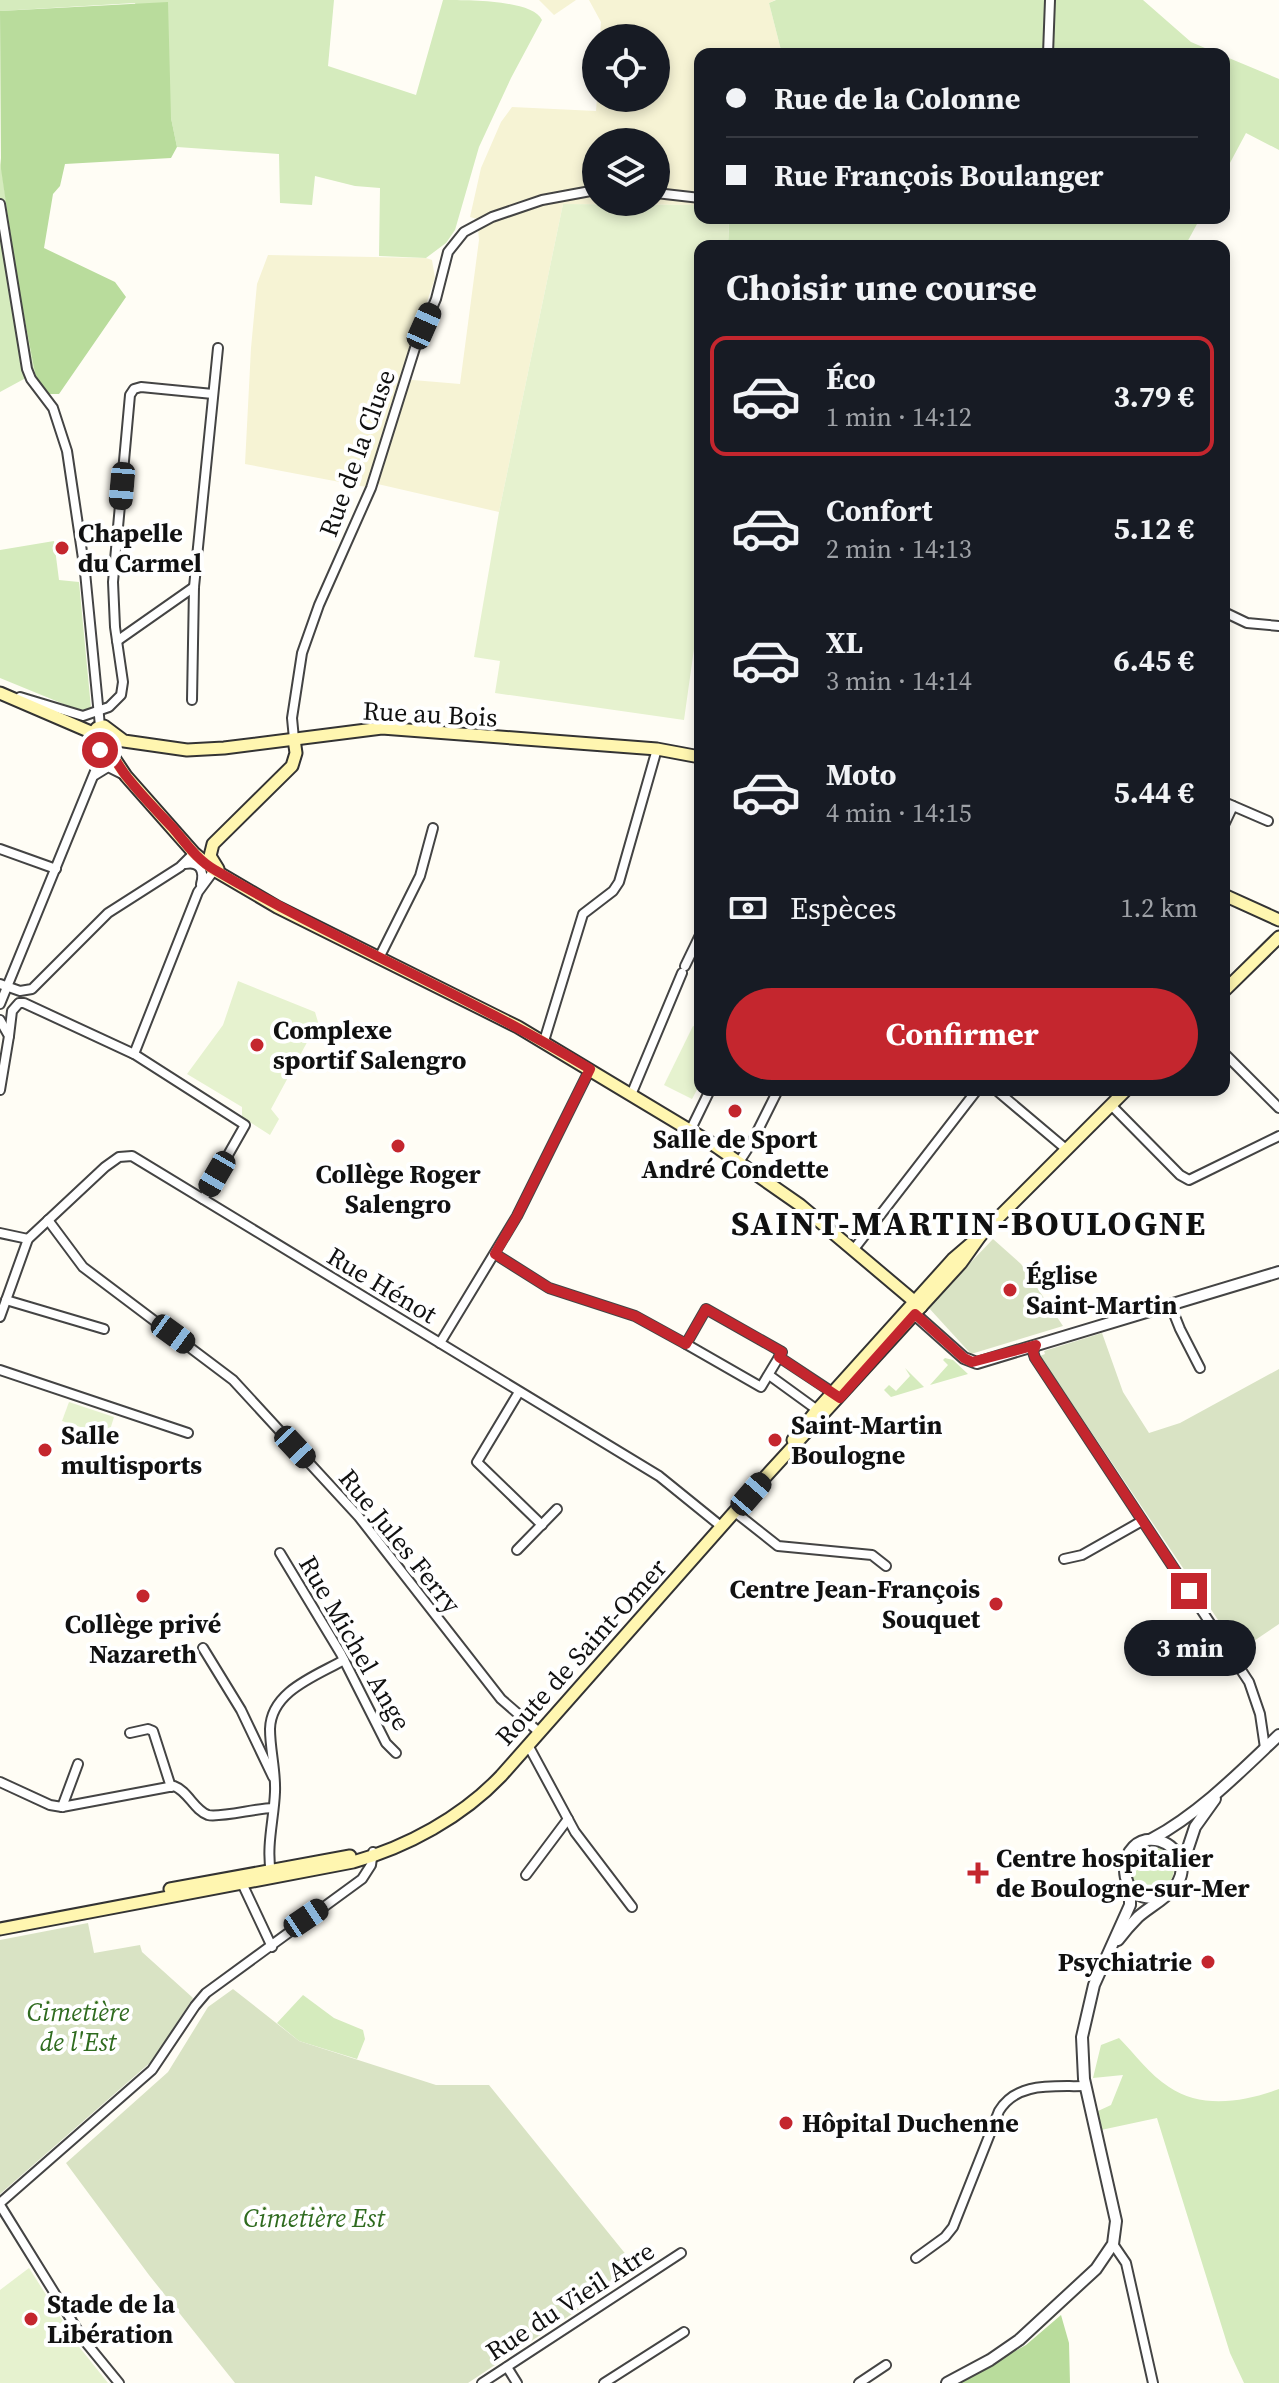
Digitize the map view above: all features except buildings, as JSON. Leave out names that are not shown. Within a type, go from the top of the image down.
[{"type":"main road","points":[[0,692],[97,730],[108,727],[113,733],[111,743],[102,746]]},
{"type":"main road","name":"Rue au Bois","points":[[113,733],[127,742],[187,750],[219,749],[382,728],[657,749],[694,756]]},
{"type":"main road","points":[[97,730],[94,740],[194,853],[217,870],[277,907],[544,1041],[690,1131],[789,1197],[854,1249],[915,1308]]},
{"type":"main road","points":[[217,870],[210,856],[213,844],[292,766],[296,753],[294,739]]},
{"type":"main road","points":[[1230,898],[1279,920]]},
{"type":"main road","points":[[1230,985],[1279,937]]},
{"type":"main road","name":"Route de Saint-Omer","points":[[0,1921],[372,1858],[444,1821],[483,1793],[915,1308],[957,1255],[981,1235],[1120,1096]]},
{"type":"main road","points":[[0,1929],[240,1880]]},
{"type":"street","points":[[1048,48],[1050,0]]},
{"type":"street","name":"Rue de la Cluse","points":[[294,739],[292,721],[297,674],[308,636],[371,488],[415,348],[436,299],[448,252],[464,232],[484,220],[522,206],[582,193]]},
{"type":"street","points":[[670,195],[694,197]]},
{"type":"street","points":[[0,204],[27,369],[53,408],[67,451],[85,572],[99,712],[97,730]]},
{"type":"street","points":[[192,700],[194,587],[218,348]]},
{"type":"street","points":[[0,692],[88,716],[116,702],[122,691],[113,582],[130,395],[134,389],[141,387],[213,394]]},
{"type":"street","points":[[117,641],[194,587]]},
{"type":"street","points":[[1230,615],[1247,623],[1279,626]]},
{"type":"street","points":[[0,1004],[4,986],[56,869],[102,746]]},
{"type":"street","points":[[544,1041],[583,914],[613,891],[619,882],[657,749]]},
{"type":"street","points":[[92,779],[106,767],[126,776]]},
{"type":"street","points":[[1230,805],[1268,821]]},
{"type":"street","points":[[379,958],[420,876],[433,828]]},
{"type":"street","points":[[185,842],[200,848],[213,844]]},
{"type":"street","points":[[0,849],[56,869]]},
{"type":"street","points":[[4,986],[25,991],[32,989],[108,913],[183,865],[194,853]]},
{"type":"street","points":[[134,1054],[203,877],[201,868],[193,863],[183,865]]},
{"type":"street","points":[[198,892],[217,870]]},
{"type":"street","points":[[631,1095],[694,948]]},
{"type":"street","points":[[0,1090],[12,1011],[22,1003],[134,1054],[245,1125],[203,1199]]},
{"type":"street","points":[[0,1020],[9,1036]]},
{"type":"street","points":[[1230,1059],[1279,1108]]},
{"type":"street","points":[[440,1343],[517,1216],[590,1069]]},
{"type":"street","points":[[690,1131],[707,1096]]},
{"type":"street","points":[[739,1162],[775,1096]]},
{"type":"street","points":[[854,1249],[972,1096]]},
{"type":"street","points":[[1003,1096],[1066,1149]]},
{"type":"street","points":[[1111,1105],[1180,1175],[1189,1180],[1279,1136]]},
{"type":"street","name":"Rue Hénot","points":[[28,1239],[119,1157],[126,1155],[136,1158],[659,1476],[722,1527]]},
{"type":"street","name":"Rue Jules Ferry","points":[[48,1220],[83,1267],[233,1380],[359,1517],[501,1699],[539,1732]]},
{"type":"street","points":[[0,1233],[28,1239],[0,1317]]},
{"type":"street","points":[[495,1254],[549,1288],[635,1316],[761,1387],[782,1352],[706,1309],[686,1344]]},
{"type":"street","points":[[915,1308],[964,1358],[972,1362],[1279,1272]]},
{"type":"street","points":[[6,1300],[104,1329]]},
{"type":"street","points":[[1170,1304],[1200,1368]]},
{"type":"street","points":[[1036,1345],[1033,1352],[1035,1358],[1249,1682],[1260,1714],[1265,1748]]},
{"type":"street","points":[[779,1357],[836,1395]]},
{"type":"street","points":[[0,1370],[188,1433]]},
{"type":"street","points":[[769,1375],[820,1412]]},
{"type":"street","points":[[519,1392],[477,1462],[542,1525]]},
{"type":"street","points":[[517,1550],[557,1509]]},
{"type":"street","points":[[735,1512],[778,1546],[872,1555],[886,1566]]},
{"type":"street","points":[[1064,1559],[1082,1555],[1142,1521]]},
{"type":"street","name":"Rue Michel Ange","points":[[280,1553],[344,1660],[384,1739],[396,1753]]},
{"type":"street","points":[[203,1648],[241,1710],[275,1781]]},
{"type":"street","points":[[271,1874],[269,1846],[275,1781],[270,1728],[277,1706],[290,1691],[344,1660]]},
{"type":"street","points":[[130,1733],[148,1729],[153,1731],[171,1787]]},
{"type":"street","points":[[947,2383],[1019,2340],[1096,2269],[1113,2244],[1116,2221],[1085,2086],[1083,2025],[1090,1994],[1130,1905],[1130,1887],[1124,1870],[1127,1857],[1137,1845],[1179,1823],[1233,1779],[1279,1735]]},
{"type":"street","points":[[528,1745],[589,1852],[632,1907]]},
{"type":"street","points":[[62,1807],[78,1764]]},
{"type":"street","points":[[1102,1965],[1129,1926],[1177,1885],[1194,1831],[1203,1814],[1233,1779]]},
{"type":"street","points":[[0,1782],[50,1805],[62,1807],[171,1787],[179,1788],[199,1809],[210,1815],[273,1808]]},
{"type":"street","points":[[526,1875],[568,1819]]},
{"type":"street","points":[[1151,1840],[1164,1842],[1173,1849],[1182,1868]]},
{"type":"street","points":[[119,2383],[83,2339],[0,2204],[156,2066],[203,1997],[358,1882],[372,1858]]},
{"type":"street","points":[[240,1880],[272,1947]]},
{"type":"street","points":[[1130,1887],[1144,1897],[1165,1895]]},
{"type":"street","points":[[916,2258],[945,2237],[953,2227],[999,2111],[1008,2097],[1028,2089],[1085,2086]]},
{"type":"street","points":[[1113,2244],[1126,2263],[1153,2383]]},
{"type":"street","name":"Rue du Vieil Atre","points":[[482,2383],[681,2253]]},
{"type":"street","points":[[604,2383],[684,2332]]},
{"type":"street","points":[[859,2383],[886,2365]]},
{"type":"street","points":[[507,2367],[517,2383]]},
{"type":"shaded area","points":[[539,0],[576,0],[554,15]]},
{"type":"shaded area","points":[[589,0],[775,0],[769,3],[780,48],[694,48],[694,205],[670,205],[670,128],[582,128],[582,204],[563,204],[499,512],[369,482],[366,487],[245,464],[257,284],[268,255],[432,260],[435,278],[401,379],[460,384],[479,240],[477,219],[470,217],[481,168],[501,122],[512,107],[582,112],[670,112],[670,24],[601,24]]},
{"type":"green space","points":[[0,0],[334,0],[328,66],[416,95],[443,0],[514,5],[536,13],[542,20],[479,147],[455,230],[446,243],[426,258],[379,256],[380,188],[355,186],[315,176],[312,205],[280,203],[279,154],[177,147],[135,3],[0,11]]},
{"type":"green space","points":[[776,0],[1143,0],[1191,42],[1205,48],[780,48],[769,3]]},
{"type":"green space","points":[[168,2],[171,118],[177,147],[171,158],[65,164],[60,186],[53,194],[44,248],[115,282],[126,297],[59,394],[49,394],[35,373],[1,169],[0,11]]},
{"type":"green space","points":[[1230,59],[1279,79],[1279,150],[1246,133],[1230,163]]},
{"type":"green space","points":[[0,158],[18,285],[35,373],[0,392]]},
{"type":"green space","points":[[563,204],[582,204],[582,216],[670,216],[670,205],[694,205],[694,224],[729,224],[728,240],[694,240],[694,649],[684,720],[495,693],[500,661],[474,657],[499,512]]},
{"type":"green space","points":[[729,224],[1197,224],[1188,240],[728,240]]},
{"type":"green space","points":[[54,541],[59,580],[79,582],[91,708],[83,712],[0,678],[0,550]]},
{"type":"green space","name":"Complexe sportif Salengro","points":[[238,981],[315,1012],[318,1022],[271,1109],[279,1119],[270,1135],[242,1117],[242,1107],[187,1074],[223,1025]]},
{"type":"green space","points":[[694,1026],[694,1095],[692,1099],[664,1085]]},
{"type":"green space","points":[[993,1239],[1021,1264],[1063,1326],[971,1354],[928,1307]]},
{"type":"green space","points":[[1102,1333],[1123,1392],[1149,1433],[1180,1423],[1279,1369],[1279,1624],[1239,1651],[1040,1356],[1045,1354],[1044,1351]]},
{"type":"green space","points":[[943,1360],[953,1360],[968,1374],[930,1385],[948,1365]]},
{"type":"green space","points":[[905,1368],[924,1387],[891,1397],[884,1390],[889,1385],[896,1391],[910,1376]]},
{"type":"green space","points":[[69,1402],[114,1417],[108,1436],[62,1421]]},
{"type":"green space","points":[[1152,1847],[1168,1853],[1174,1869],[1168,1885],[1152,1891],[1136,1885],[1130,1869],[1136,1853]]},
{"type":"green space","name":"Cimetière de l'Est","points":[[88,1923],[94,1953],[140,1945],[142,1952],[193,1998],[152,2061],[0,2194],[0,1940]]},
{"type":"green space","name":"Cimetière Est","points":[[233,1989],[299,2041],[436,2085],[489,2085],[636,2267],[587,2304],[468,2383],[235,2383],[149,2275],[66,2163],[168,2072],[208,2007]]},
{"type":"green space","points":[[303,1995],[334,2018],[363,2030],[365,2039],[357,2059],[299,2041],[277,2023]]},
{"type":"green space","points":[[1119,2038],[1162,2082],[1181,2094],[1223,2101],[1279,2089],[1279,2383],[1244,2383],[1230,2353],[1157,2118],[1101,2130],[1098,2111],[1111,2105],[1123,2075],[1093,2078],[1101,2045]]},
{"type":"green space","name":"Stade de la Libération","points":[[29,2268],[80,2348],[108,2383],[0,2383],[0,2290]]},
{"type":"green space","points":[[1061,2315],[1069,2343],[1070,2383],[958,2383],[1026,2345]]},
{"type":"place","name":"Chapelle du Carmel","points":[[62,548]]},
{"type":"place","name":"Complexe sportif Salengro","points":[[257,1045]]},
{"type":"place","name":"Salle de Sport André Condette","points":[[735,1111]]},
{"type":"place","name":"Collège Roger Salengro","points":[[398,1146]]},
{"type":"place","name":"Église Saint-Martin","points":[[1010,1290]]},
{"type":"place","name":"Saint-Martin Boulogne","points":[[775,1440]]},
{"type":"place","name":"Salle multisports","points":[[45,1450]]},
{"type":"place","name":"Collège privé Nazareth","points":[[143,1596]]},
{"type":"place","name":"Centre Jean-François Souquet","points":[[996,1604]]},
{"type":"place","name":"Centre hospitalier de Boulogne-sur-Mer","points":[[978,1873]]},
{"type":"place","name":"Psychiatrie","points":[[1208,1962]]},
{"type":"place","name":"Hôpital Duchenne","points":[[786,2123]]},
{"type":"place","name":"Stade de la Libération","points":[[31,2319]]},
{"type":"district","name":"SAINT-MARTIN-BOULOGNE","points":[[969,1223]]},
{"type":"route","points":[[100,750],[103,746],[110,752],[126,776],[194,853],[214,870],[277,907],[511,1022],[590,1069],[495,1254],[549,1288],[623,1311],[686,1344],[706,1309],[782,1352],[779,1357],[840,1398],[915,1314],[972,1362],[1036,1345],[1033,1352],[1035,1358],[1189,1591]]}]
